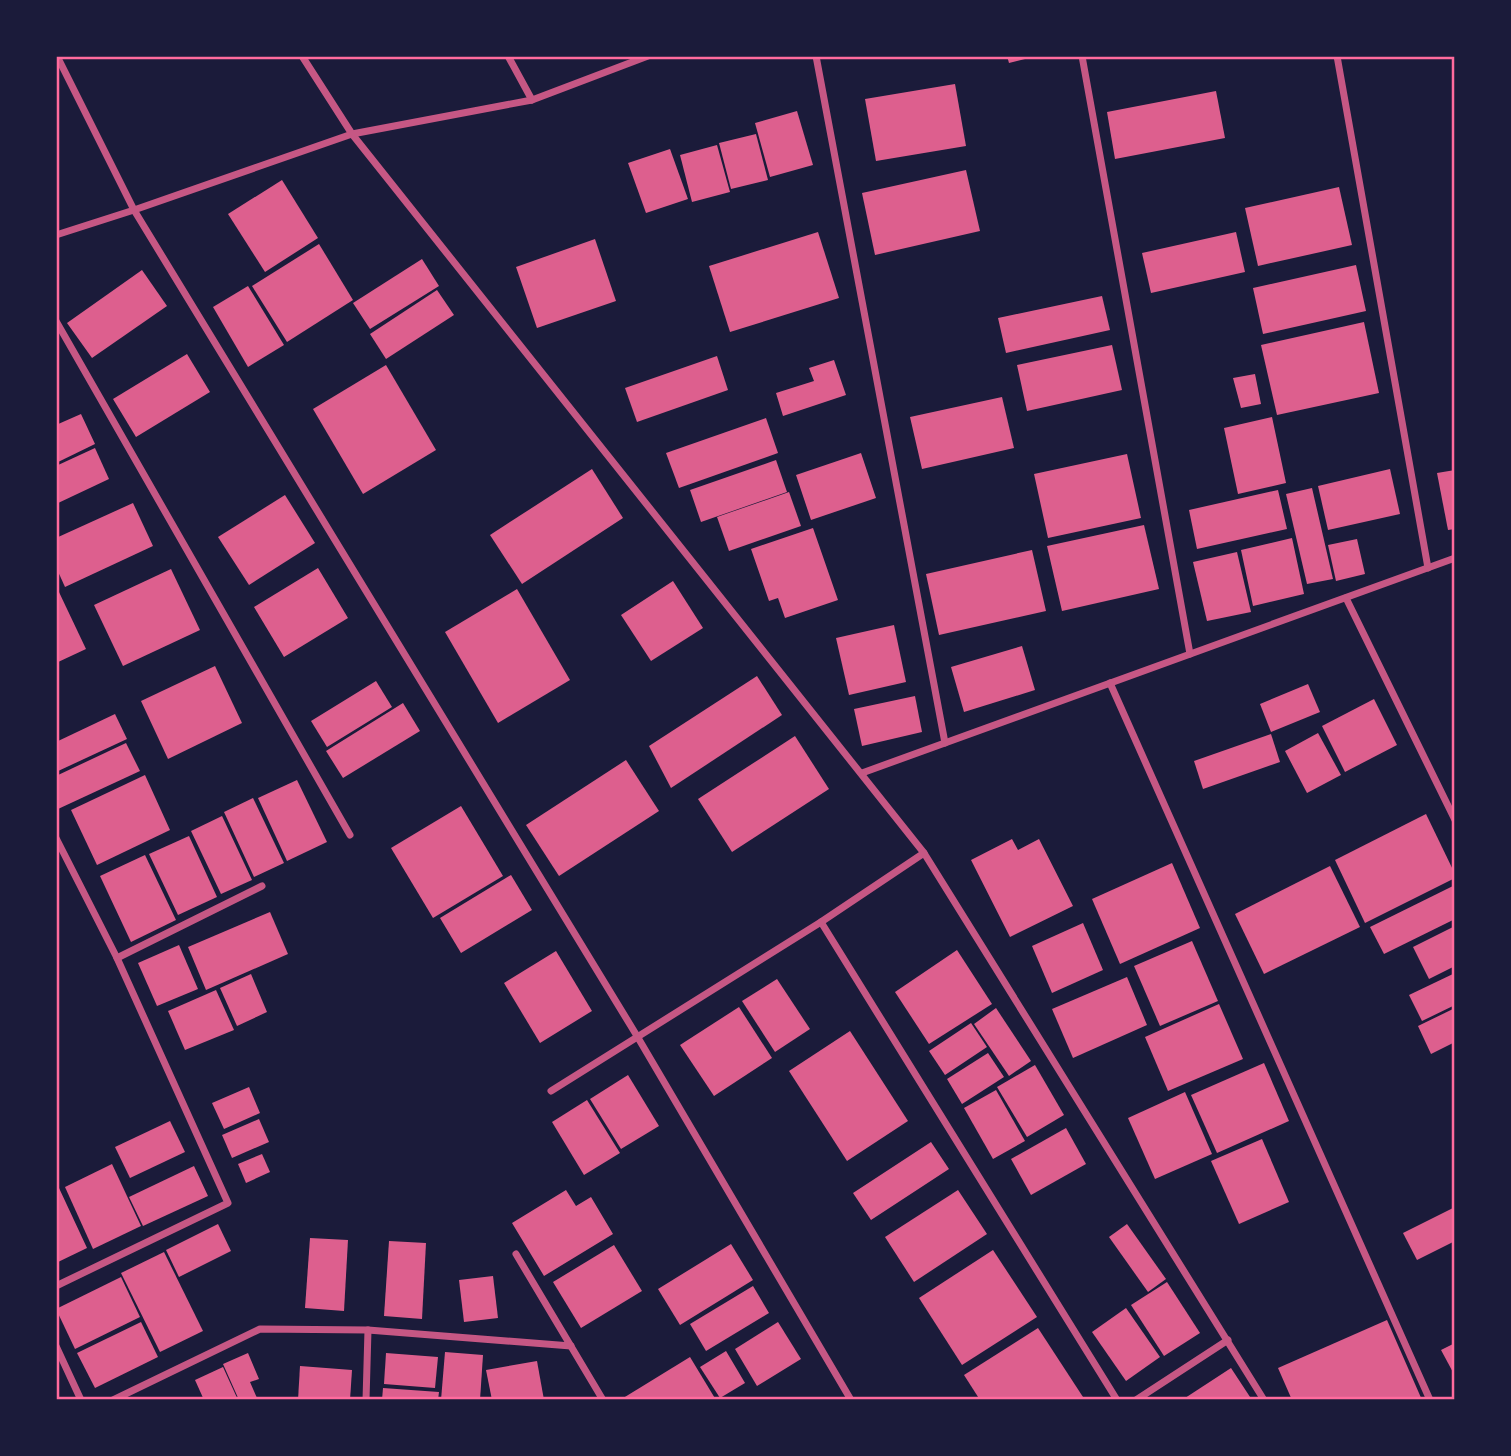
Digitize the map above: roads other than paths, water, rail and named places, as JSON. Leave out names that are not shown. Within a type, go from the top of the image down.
[{"type":"street","points":[[57,56],[134,210],[637,1036],[851,1400]]},
{"type":"street","points":[[302,56],[352,134],[924,853],[1264,1400]]},
{"type":"street","points":[[508,56],[532,100]]},
{"type":"street","points":[[56,235],[352,134],[532,100],[648,56]]},
{"type":"street","points":[[816,56],[945,743]]},
{"type":"street","points":[[1082,56],[1190,654]]},
{"type":"street","points":[[1337,56],[1428,568]]},
{"type":"street","points":[[56,321],[350,835]]},
{"type":"street","points":[[862,774],[1455,558]]},
{"type":"street","points":[[1346,598],[1455,820]]},
{"type":"street","points":[[1110,683],[1430,1400]]},
{"type":"street","points":[[56,838],[117,958],[228,1203],[56,1286]]},
{"type":"street","points":[[551,1091],[821,922],[924,853]]},
{"type":"street","points":[[117,958],[262,886]]},
{"type":"street","points":[[821,922],[1117,1400]]},
{"type":"street","points":[[516,1254],[603,1400]]},
{"type":"street","points":[[113,1400],[260,1329],[368,1330],[571,1346]]},
{"type":"street","points":[[366,1400],[368,1330]]},
{"type":"street","points":[[1136,1400],[1228,1340]]},
{"type":"street","points":[[56,1346],[81,1400]]}]
